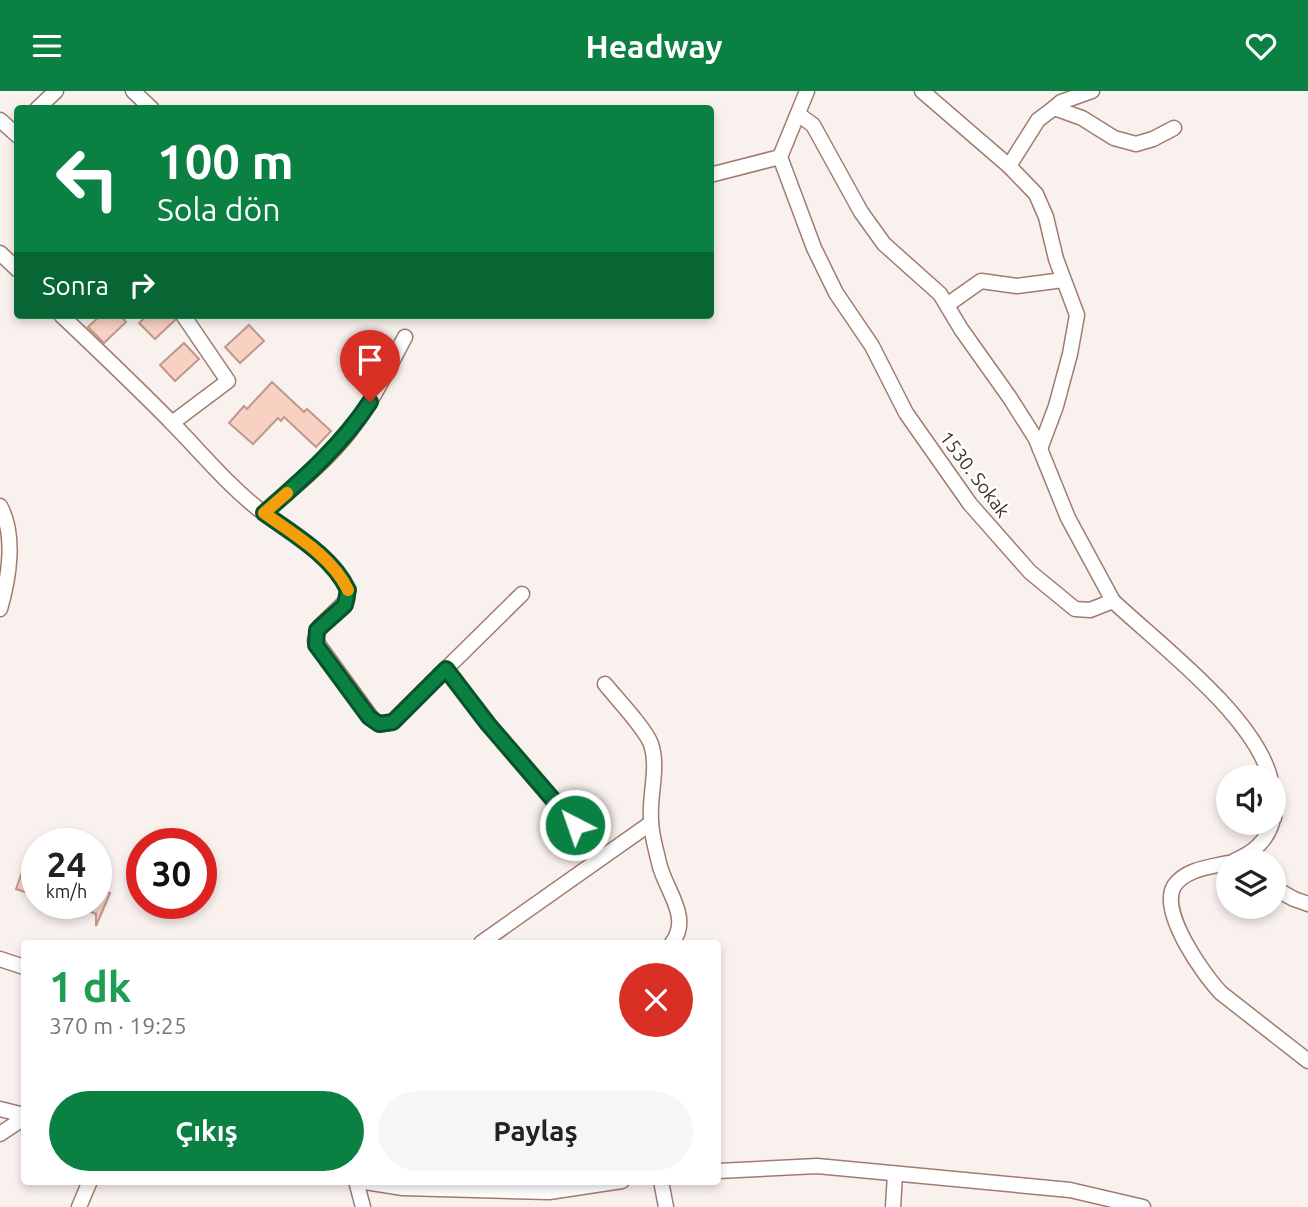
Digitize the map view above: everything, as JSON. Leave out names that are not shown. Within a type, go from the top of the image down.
[{"type":"street","points":[[41,105],[56,91]]},
{"type":"street","points":[[133,91],[148,105]]},
{"type":"street","points":[[714,174],[780,157],[807,91]]},
{"type":"street","points":[[922,91],[1009,166],[1036,194],[1046,217],[1063,280],[1077,315],[1056,406],[1040,449]]},
{"type":"street","points":[[1009,166],[1038,120],[1061,102],[1092,91]]},
{"type":"street","points":[[1054,108],[1082,118],[1114,138],[1136,144],[1174,128]]},
{"type":"street","points":[[799,114],[813,125],[861,212],[884,244],[926,280],[947,305],[1010,398],[1040,449],[1068,518],[1113,601],[1228,707],[1248,734],[1265,765]]},
{"type":"street","name":"1530. Sokak","points":[[780,157],[814,248],[836,293],[872,347],[906,413],[970,504],[1030,572],[1075,609],[1090,610],[1113,601]]},
{"type":"street","points":[[0,253],[14,266]]},
{"type":"street","points":[[947,305],[981,281],[1017,286],[1063,280]]},
{"type":"street","points":[[65,319],[247,500],[304,541],[334,568],[346,586],[348,595],[345,605],[320,626],[314,640],[374,721],[383,724],[393,722],[522,594]]},
{"type":"street","points":[[172,423],[228,381],[186,319]]},
{"type":"street","points":[[264,513],[325,459],[349,432],[370,402],[405,337]]},
{"type":"street","points":[[0,609],[8,564],[2,513]]},
{"type":"street","points":[[446,669],[488,724],[601,857]]},
{"type":"street","points":[[605,684],[651,744],[655,761],[651,823],[660,868],[679,917],[680,933],[674,940]]},
{"type":"street","points":[[485,940],[651,823]]},
{"type":"street","points":[[1257,849],[1267,835]]},
{"type":"street","points":[[1216,866],[1196,870],[1175,884],[1171,894],[1174,916],[1189,949],[1221,993],[1308,1061]]},
{"type":"street","points":[[1286,895],[1308,904]]},
{"type":"street","points":[[0,959],[21,966]]},
{"type":"street","points":[[0,1109],[21,1115]]},
{"type":"street","points":[[0,1133],[21,1118]]},
{"type":"street","points":[[721,1171],[817,1166],[1070,1190],[1143,1207]]},
{"type":"street","points":[[893,1207],[895,1174]]},
{"type":"street","points":[[79,1207],[88,1185]]},
{"type":"street","points":[[359,1185],[363,1207]]},
{"type":"street","points":[[384,1185],[549,1200],[607,1185]]},
{"type":"street","points":[[661,1185],[666,1207]]},
{"type":"building","points":[[97,319],[123,319],[126,322],[104,343],[88,327]]},
{"type":"building","points":[[144,319],[175,320],[155,339],[139,323]]},
{"type":"building","points":[[249,325],[264,341],[240,363],[225,347]]},
{"type":"building","points":[[184,343],[199,359],[175,381],[160,365]]},
{"type":"building","points":[[272,382],[304,412],[307,409],[331,431],[316,447],[284,417],[281,421],[278,418],[253,444],[229,423],[244,406],[247,409]]},
{"type":"building","points":[[21,875],[21,891],[16,889]]},
{"type":"slow traffic","points":[[287,493],[264,513],[304,541],[334,568],[348,590]]},
{"type":"route","points":[[370,402],[349,432],[325,459],[264,513],[304,541],[334,568],[348,590],[345,605],[317,630],[314,640],[316,645],[369,717],[379,724],[393,722],[446,669],[488,724],[575,825]]}]
